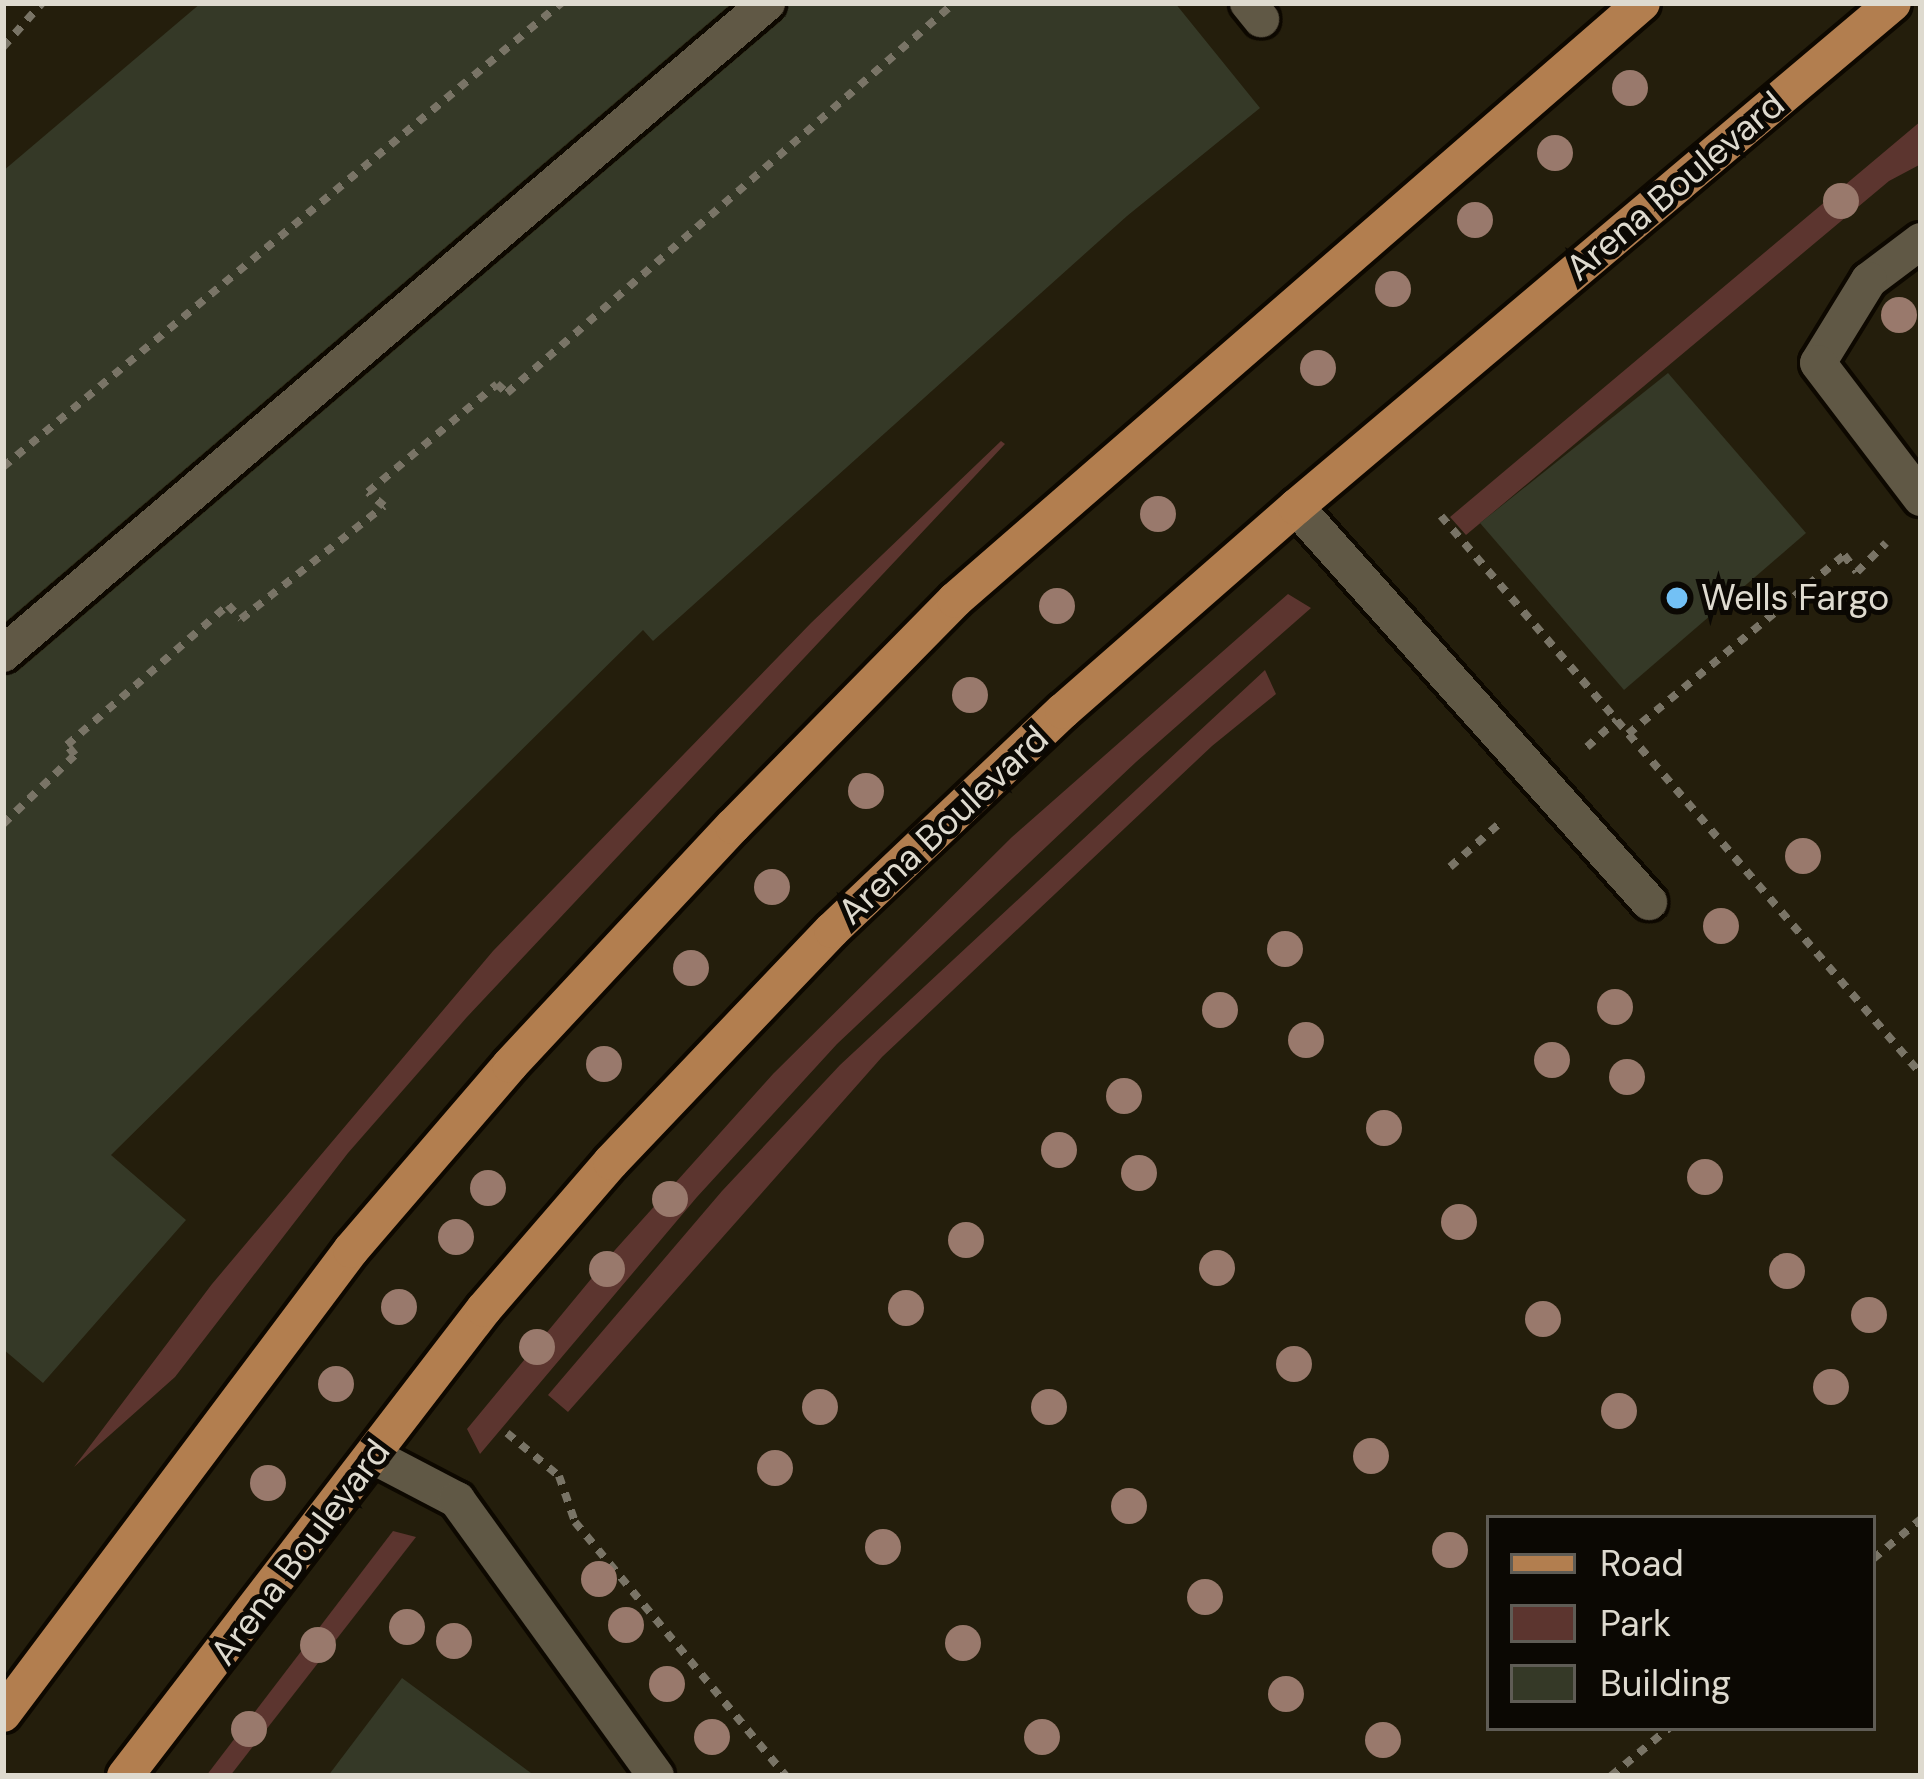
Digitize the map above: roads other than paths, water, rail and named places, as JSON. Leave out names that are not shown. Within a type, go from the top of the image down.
[{"type":"main road","points":[[3,1714],[351,1250],[510,1065],[733,826],[955,599],[1642,3]]},
{"type":"main road","name":"Arena Boulevard","points":[[125,1776],[484,1309],[611,1162],[832,930],[1063,711],[1296,507],[1893,3]]},
{"type":"lane","points":[[3,654],[767,3]]},
{"type":"lane","points":[[1921,242],[1869,280],[1818,363],[1921,498]]},
{"type":"lane","points":[[1296,507],[1649,902]]},
{"type":"lane","points":[[374,1456],[457,1500],[656,1776]]},
{"type":"place","name":"Wells Fargo","points":[[1677,598]]}]
